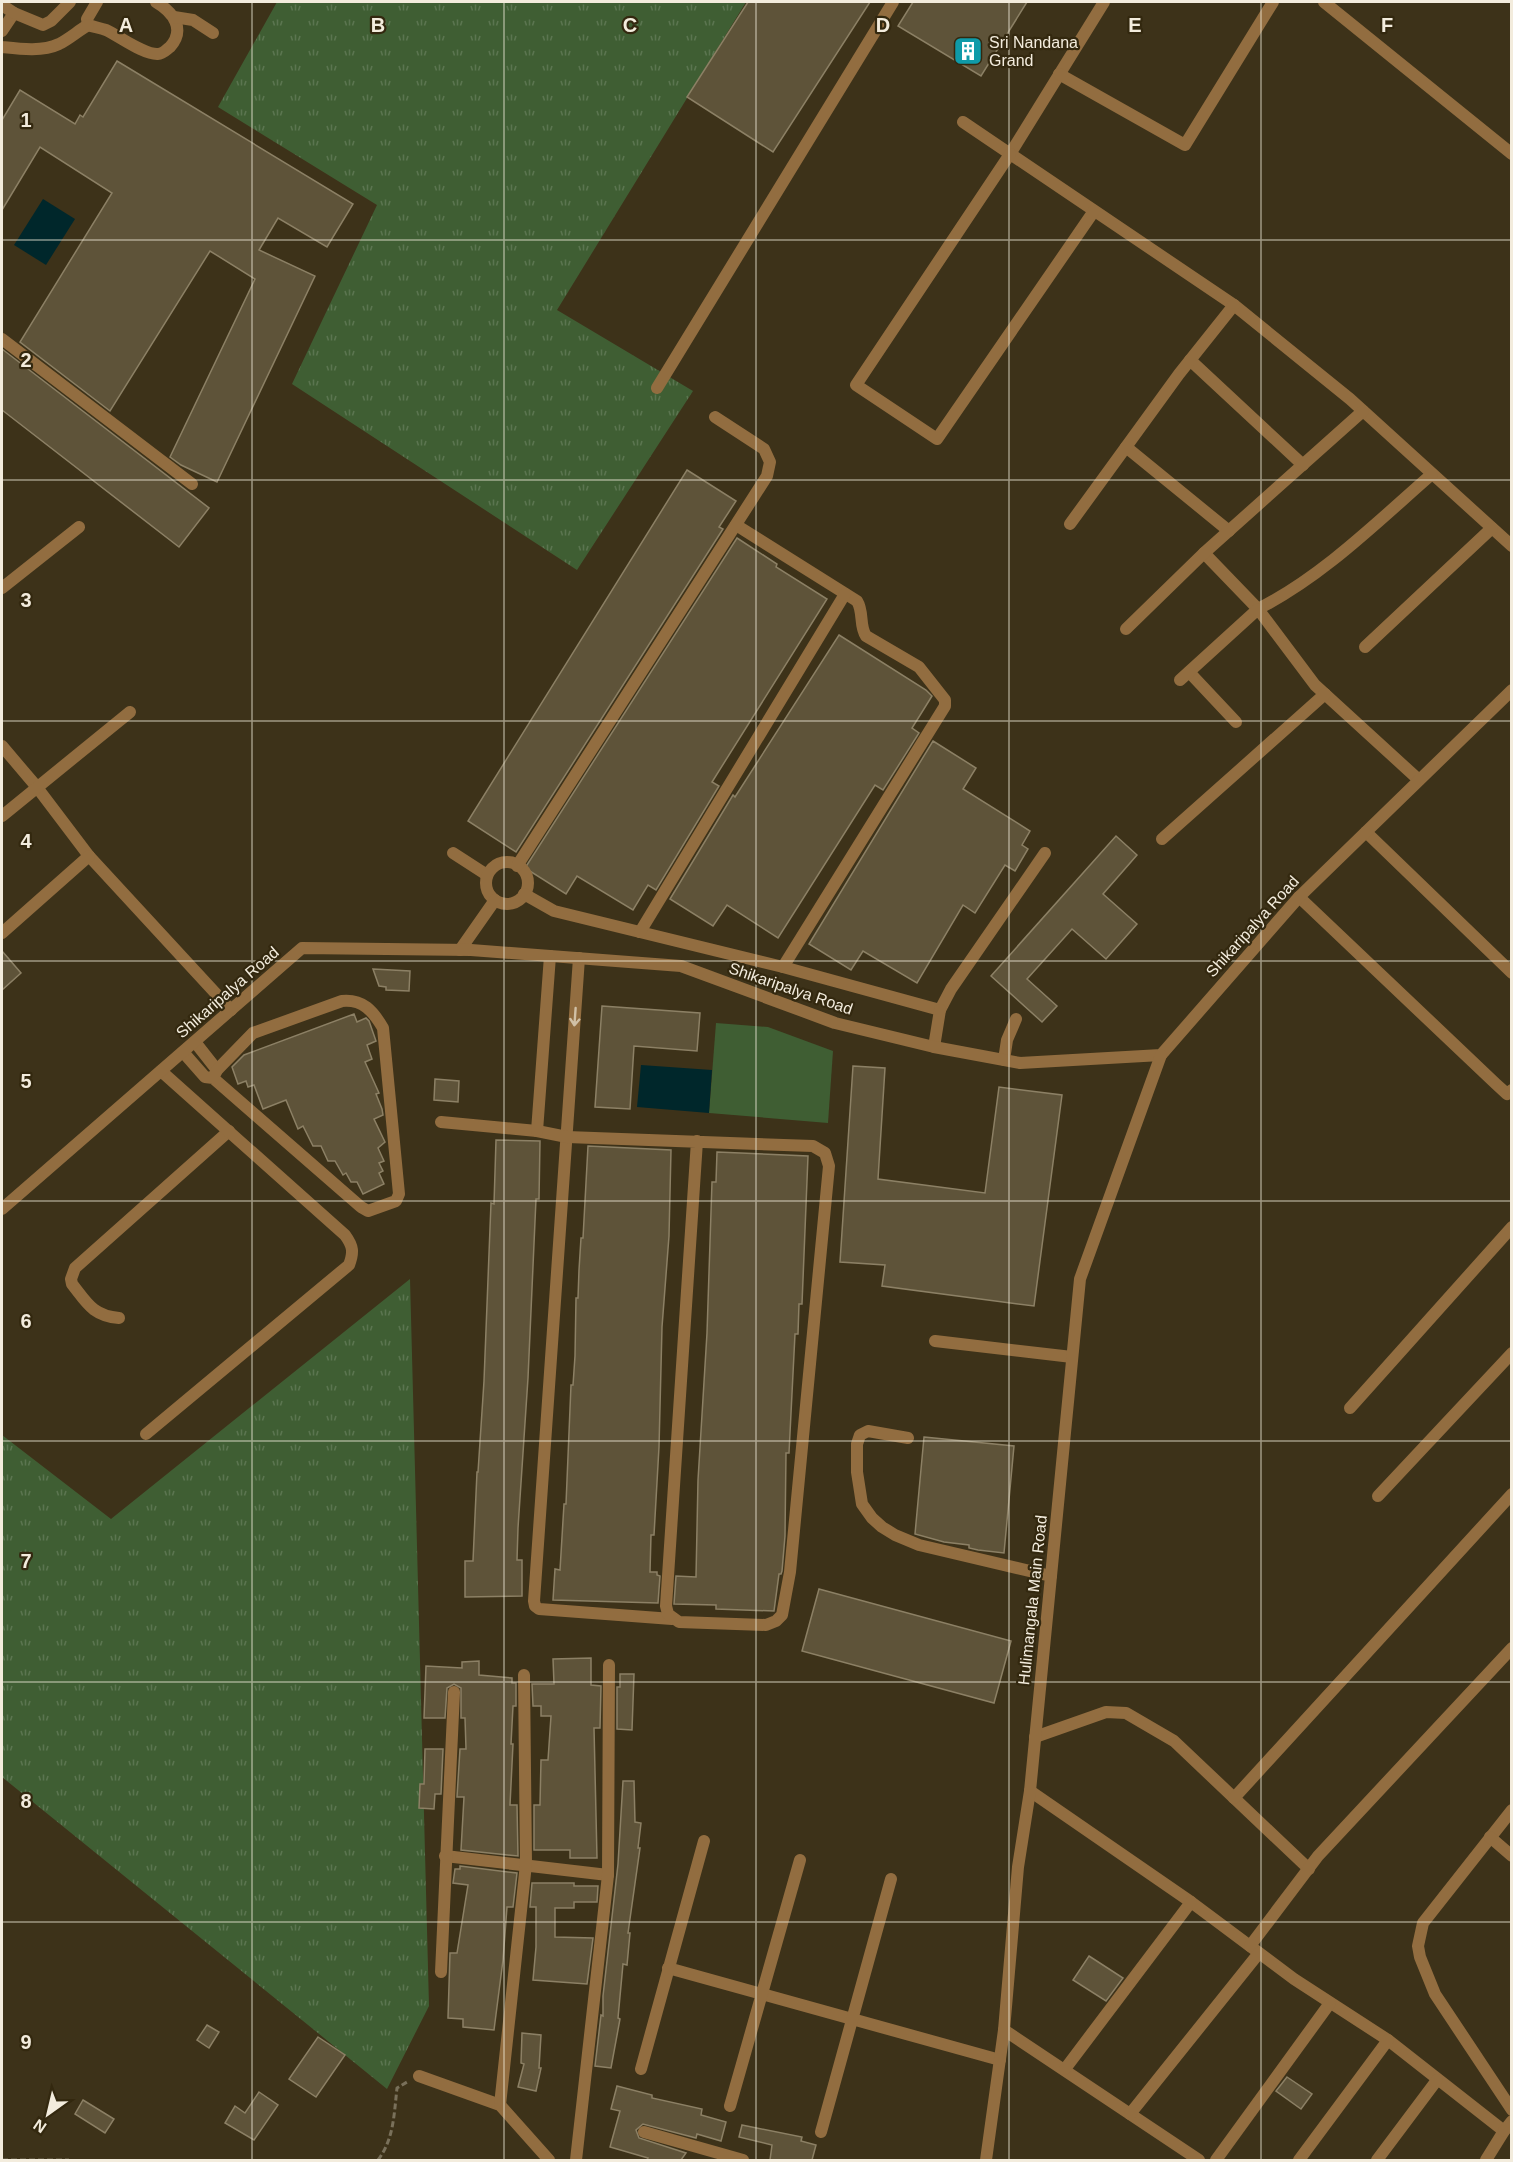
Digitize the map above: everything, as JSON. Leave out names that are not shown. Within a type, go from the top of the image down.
[{"type":"street","points":[[2,6],[43,25],[51,21],[70,2]]},
{"type":"street","points":[[88,25],[87,19],[97,2]]},
{"type":"street","points":[[88,25],[104,30],[146,52],[157,54],[173,44],[178,31],[174,17],[168,8],[156,2]]},
{"type":"street","points":[[657,388],[893,2]]},
{"type":"street","points":[[1094,210],[937,439],[856,385],[1010,154],[1104,2]]},
{"type":"street","points":[[1059,74],[1185,145],[1273,2]]},
{"type":"street","points":[[1324,2],[1512,154]]},
{"type":"street","points":[[2,31],[14,13]]},
{"type":"street","points":[[174,17],[194,20],[213,33]]},
{"type":"street","points":[[2,47],[50,48],[62,43],[88,25]]},
{"type":"street","points":[[963,122],[1234,305],[1363,411],[1512,546]]},
{"type":"street","points":[[1070,524],[1190,360],[1234,305]]},
{"type":"street","points":[[2,339],[192,484]]},
{"type":"street","points":[[1190,360],[1303,465]]},
{"type":"street","points":[[1126,629],[1204,553],[1363,411]]},
{"type":"street","points":[[518,866],[767,476],[770,462],[764,449],[715,417]]},
{"type":"street","points":[[1126,447],[1229,531]]},
{"type":"street","points":[[1236,722],[1184,676],[1258,609],[1279,598],[1324,567],[1432,474]]},
{"type":"street","points":[[736,525],[856,601],[861,608],[863,631],[866,636],[919,667],[945,700],[945,706],[783,967]]},
{"type":"street","points":[[2,588],[79,527]]},
{"type":"street","points":[[1365,647],[1492,528]]},
{"type":"street","points":[[1204,553],[1258,609],[1315,685],[1419,780]]},
{"type":"street","points":[[640,932],[845,594]]},
{"type":"street","name":"Shikaripalya Road","points":[[2,1209],[302,948],[460,950],[681,966],[835,1023],[934,1047],[1020,1063],[1161,1054],[1299,897],[1512,690]]},
{"type":"street","points":[[1162,839],[1325,694]]},
{"type":"street","points":[[2,816],[36,786],[130,712]]},
{"type":"street","points":[[2,746],[36,786],[89,856],[231,1010]]},
{"type":"street","points":[[1366,832],[1512,973]]},
{"type":"street","points":[[453,853],[487,875]]},
{"type":"street","points":[[934,1047],[940,1010],[951,989],[1045,854]]},
{"type":"street","points":[[2,933],[89,856]]},
{"type":"street","points":[[504,862],[523,870],[528,882],[524,894],[514,902],[501,903],[495,900],[487,889],[487,875],[491,869],[504,862]]},
{"type":"street","points":[[524,894],[554,911],[783,967],[940,1010]]},
{"type":"street","points":[[1299,897],[1507,1094],[1512,1090]]},
{"type":"street","points":[[460,950],[495,900]]},
{"type":"street","points":[[537,1131],[550,956]]},
{"type":"street","points":[[441,1122],[537,1131],[567,1137],[813,1146],[825,1153],[829,1166],[790,1572],[782,1615],[776,1621],[766,1625],[679,1622],[672,1619],[539,1609],[535,1606],[534,1601],[567,1137],[579,958]]},
{"type":"street","points":[[183,1052],[205,1077],[215,1074],[253,1033],[342,1001],[350,1000],[366,1005],[383,1028],[399,1194],[396,1201],[368,1211],[215,1074],[195,1042]]},
{"type":"street","points":[[1004,1060],[1007,1040],[1016,1019]]},
{"type":"street","name":"Hulimangala Main Road","points":[[986,2160],[1004,2030],[1018,1867],[1030,1791],[1080,1279],[1161,1054]]},
{"type":"street","points":[[146,1434],[348,1265],[353,1255],[352,1246],[345,1235],[161,1071]]},
{"type":"street","points":[[119,1318],[103,1316],[93,1310],[72,1284],[71,1279],[75,1268],[229,1131]]},
{"type":"street","points":[[672,1619],[666,1606],[697,1141]]},
{"type":"street","points":[[1350,1408],[1512,1227]]},
{"type":"street","points":[[935,1341],[1072,1357]]},
{"type":"street","points":[[1378,1496],[1512,1353]]},
{"type":"street","points":[[908,1438],[868,1431],[860,1435],[857,1444],[859,1487],[862,1504],[872,1518],[895,1535],[919,1545],[1051,1576]]},
{"type":"street","points":[[1234,1798],[1512,1494]]},
{"type":"street","points":[[1130,2114],[1255,1949],[1309,1869],[1512,1648]]},
{"type":"street","points":[[576,2160],[608,1875],[609,1665]]},
{"type":"street","points":[[500,2105],[526,1864],[524,1675]]},
{"type":"street","points":[[441,1972],[454,1692]]},
{"type":"street","points":[[1035,1737],[1106,1712],[1126,1713],[1174,1741],[1309,1869]]},
{"type":"street","points":[[1030,1791],[1191,1902],[1330,2003],[1388,2040],[1437,2080],[1508,2126],[1486,2160]]},
{"type":"street","points":[[1512,1810],[1423,1923],[1419,1946],[1419,1957],[1435,1994],[1512,2110]]},
{"type":"street","points":[[1490,1837],[1512,1856]]},
{"type":"street","points":[[641,2069],[704,1841]]},
{"type":"street","points":[[445,1856],[608,1875]]},
{"type":"street","points":[[730,2106],[800,1860]]},
{"type":"street","points":[[821,2132],[891,1879]]},
{"type":"street","points":[[1065,2069],[1191,1902]]},
{"type":"street","points":[[668,1968],[1000,2060]]},
{"type":"street","points":[[1216,2160],[1330,2003]]},
{"type":"street","points":[[1004,2030],[1199,2160]]},
{"type":"street","points":[[1299,2160],[1388,2040]]},
{"type":"street","points":[[419,2076],[500,2105],[549,2160]]},
{"type":"street","points":[[1377,2160],[1437,2080]]},
{"type":"street","points":[[644,2132],[743,2160]]},
{"type":"path","points":[[378,2160],[387,2148],[397,2088],[419,2076]]},
{"type":"path","points":[[2,2160],[69,2160]]},
{"type":"green space","points":[[277,2],[746,2],[557,310],[693,391],[577,570],[292,384],[377,205],[218,107]]},
{"type":"green space","points":[[716,1023],[768,1027],[833,1051],[828,1123],[709,1113]]},
{"type":"green space","points":[[410,1279],[429,2006],[387,2089],[2,1777],[2,1435],[111,1519]]},
{"type":"water","points":[[43,199],[75,219],[46,265],[14,245]]},
{"type":"water","points":[[641,1065],[712,1070],[709,1113],[637,1107]]},
{"type":"building","points":[[748,2],[870,2],[773,152],[687,97]]},
{"type":"building","name":"Sri Nandana Grand","points":[[913,2],[1027,2],[981,76],[898,26]]},
{"type":"building","points":[[117,61],[353,204],[327,247],[278,218],[259,250],[315,276],[217,482],[181,465],[170,457],[255,279],[210,251],[110,411],[20,342],[112,193],[40,147],[2,210],[2,120],[20,90],[75,124],[80,115],[83,117]]},
{"type":"building","points":[[2,349],[209,508],[179,547],[2,410]]},
{"type":"building","points":[[687,470],[736,501],[719,527],[723,529],[516,852],[468,821]]},
{"type":"building","points":[[737,538],[777,564],[776,567],[827,599],[712,782],[719,786],[656,890],[648,885],[633,910],[577,876],[566,894],[525,868]]},
{"type":"building","points":[[839,635],[932,696],[912,728],[919,733],[883,790],[875,785],[778,938],[727,905],[713,926],[670,899],[733,795],[735,797]]},
{"type":"building","points":[[933,741],[976,768],[963,789],[1030,831],[1022,845],[1028,849],[1015,871],[1005,865],[975,913],[963,905],[917,983],[863,951],[851,970],[809,944]]},
{"type":"building","points":[[1116,836],[1137,855],[1103,894],[1137,924],[1106,959],[1072,929],[1027,979],[1057,1006],[1042,1022],[991,976]]},
{"type":"building","points":[[2,951],[21,973],[2,990]]},
{"type":"building","points":[[373,969],[410,971],[409,991],[386,990],[386,987],[379,986]]},
{"type":"building","points":[[602,1006],[700,1013],[697,1051],[634,1046],[630,1109],[595,1107]]},
{"type":"building","points":[[354,1014],[357,1022],[366,1018],[369,1021],[376,1041],[367,1045],[372,1059],[365,1062],[379,1093],[376,1094],[383,1115],[374,1119],[385,1142],[378,1148],[384,1161],[379,1163],[383,1171],[379,1173],[384,1184],[363,1194],[357,1182],[351,1182],[346,1173],[343,1175],[335,1161],[328,1161],[321,1146],[313,1146],[303,1126],[298,1129],[286,1100],[263,1109],[254,1085],[248,1087],[246,1081],[238,1084],[232,1067],[244,1055]]},
{"type":"building","points":[[853,1066],[885,1068],[878,1179],[985,1193],[999,1087],[1062,1095],[1034,1306],[882,1286],[885,1265],[840,1262]]},
{"type":"building","points":[[435,1079],[459,1081],[458,1102],[434,1100]]},
{"type":"building","points":[[496,1140],[540,1141],[539,1199],[536,1199],[518,1528],[517,1560],[522,1560],[522,1596],[465,1597],[465,1561],[473,1561]]},
{"type":"building","points":[[588,1146],[671,1150],[669,1236],[662,1327],[659,1447],[654,1535],[651,1535],[650,1572],[657,1572],[660,1576],[658,1603],[553,1600],[555,1569],[560,1570],[564,1504],[566,1504],[571,1385],[573,1385],[575,1356],[576,1298],[578,1298],[581,1238],[583,1238]]},
{"type":"building","points":[[717,1152],[808,1156],[802,1304],[799,1304],[798,1334],[795,1334],[789,1453],[786,1453],[785,1536],[782,1571],[779,1574],[774,1611],[716,1609],[716,1605],[674,1604],[676,1576],[696,1577],[698,1480],[707,1333],[712,1182],[716,1182]]},
{"type":"building","points":[[924,1437],[1014,1446],[1004,1553],[978,1550],[969,1548],[969,1545],[944,1542],[915,1534]]},
{"type":"building","points":[[819,1589],[1011,1641],[994,1703],[802,1651]]},
{"type":"building","points":[[591,1658],[591,1685],[601,1686],[600,1728],[594,1728],[597,1858],[570,1858],[570,1850],[534,1850],[534,1805],[540,1805],[541,1760],[548,1760],[551,1716],[541,1716],[541,1706],[533,1706],[532,1684],[554,1684],[553,1659]]},
{"type":"building","points":[[479,1661],[479,1675],[512,1678],[512,1683],[516,1683],[516,1706],[513,1706],[511,1744],[513,1744],[510,1805],[517,1805],[518,1856],[461,1850],[464,1797],[457,1797],[460,1749],[466,1749],[465,1718],[461,1718],[461,1688],[454,1684],[447,1688],[445,1718],[424,1718],[426,1666],[462,1668],[462,1662]]},
{"type":"building","points":[[620,1674],[634,1674],[632,1730],[617,1729],[617,1687],[620,1687]]},
{"type":"building","points":[[425,1749],[443,1749],[441,1794],[435,1794],[434,1809],[419,1808],[420,1784],[424,1784]]},
{"type":"building","points":[[623,1781],[634,1781],[635,1822],[641,1823],[638,1848],[640,1848],[628,1933],[630,1933],[627,1965],[623,1964],[618,2018],[620,2019],[611,2068],[595,2066],[601,2015],[603,2016],[603,1996],[618,1864]]},
{"type":"building","points":[[460,1866],[517,1873],[513,1907],[507,1907],[494,2030],[463,2027],[463,2019],[448,2018],[450,1953],[457,1953],[468,1885],[453,1883],[455,1869],[460,1869]]},
{"type":"building","points":[[532,1883],[574,1883],[574,1886],[598,1886],[597,1902],[574,1902],[574,1908],[555,1908],[555,1937],[593,1938],[587,1984],[533,1980],[536,1907],[530,1907]]},
{"type":"building","points":[[1089,1956],[1123,1978],[1106,2001],[1073,1980]]},
{"type":"building","points":[[207,2025],[219,2032],[209,2048],[197,2040]]},
{"type":"building","points":[[522,2033],[541,2035],[539,2068],[541,2068],[536,2091],[518,2087],[524,2064],[521,2063]]},
{"type":"building","points":[[318,2037],[345,2055],[316,2097],[289,2079]]},
{"type":"building","points":[[1287,2077],[1312,2094],[1301,2109],[1276,2091]]},
{"type":"building","points":[[617,2086],[652,2095],[652,2098],[702,2109],[701,2115],[726,2122],[721,2141],[697,2134],[696,2138],[643,2124],[636,2130],[639,2138],[686,2153],[681,2160],[647,2160],[648,2158],[610,2147],[620,2111],[611,2109]]},
{"type":"building","points":[[259,2092],[278,2105],[254,2140],[225,2123],[235,2106],[245,2113]]},
{"type":"building","points":[[83,2100],[114,2119],[105,2133],[75,2114]]},
{"type":"building","points":[[742,2125],[802,2137],[801,2141],[816,2145],[812,2160],[770,2160],[772,2145],[739,2137]]},
{"type":"place","name":"Sri Nandana Grand","points":[[968,51]]}]
